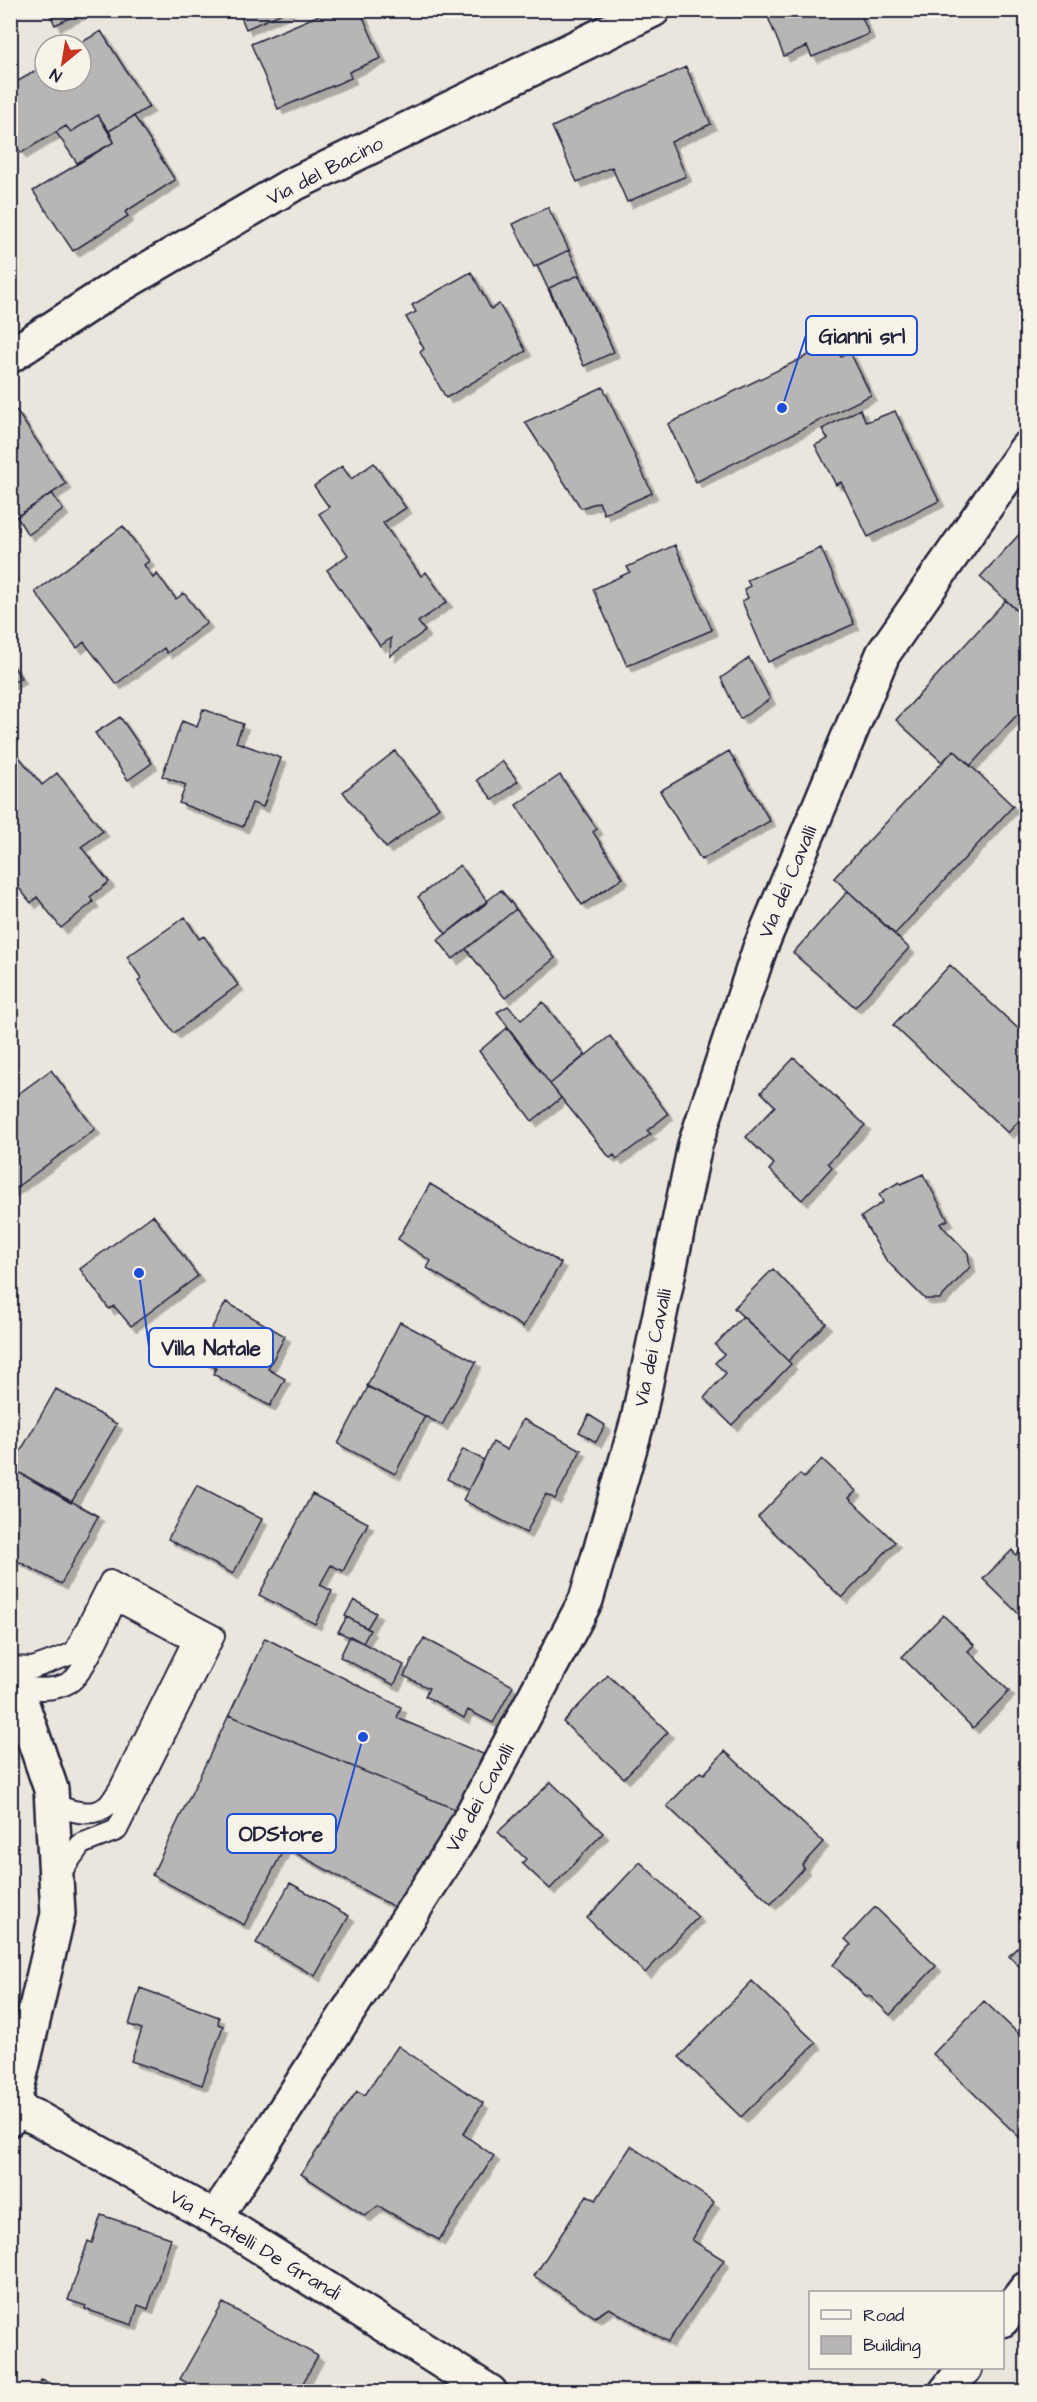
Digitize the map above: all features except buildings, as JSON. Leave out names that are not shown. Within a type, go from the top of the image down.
[{"type":"street","name":"Via del Bacino","points":[[10,356],[107,292],[290,186],[653,10]]},
{"type":"street","name":"Via dei Cavalli","points":[[215,2218],[458,1842],[586,1600],[638,1420],[695,1145],[760,948],[883,654],[1026,449]]},
{"type":"street","points":[[10,1685],[21,1701],[51,1789],[58,1914],[12,2114]]},
{"type":"street","name":"Via Fratelli De Grandi","points":[[12,2114],[37,2118],[215,2218],[490,2391]]},
{"type":"street","points":[[1004,2317],[1026,2289]]},
{"type":"street","points":[[946,2391],[963,2369]]},
{"type":"lane","points":[[10,1667],[33,1668],[59,1661],[74,1653],[110,1581],[214,1635],[117,1830],[81,1844],[56,1880]]},
{"type":"lane","points":[[10,1685],[41,1689],[71,1682],[82,1667],[116,1600],[194,1641],[119,1790],[109,1805],[100,1810],[72,1811],[63,1809],[52,1800]]},
{"type":"place","name":"Gianni srl","points":[[782,408]]},
{"type":"place","name":"Villa Natale","points":[[139,1273]]},
{"type":"place","name":"ODStore","points":[[363,1737]]}]
